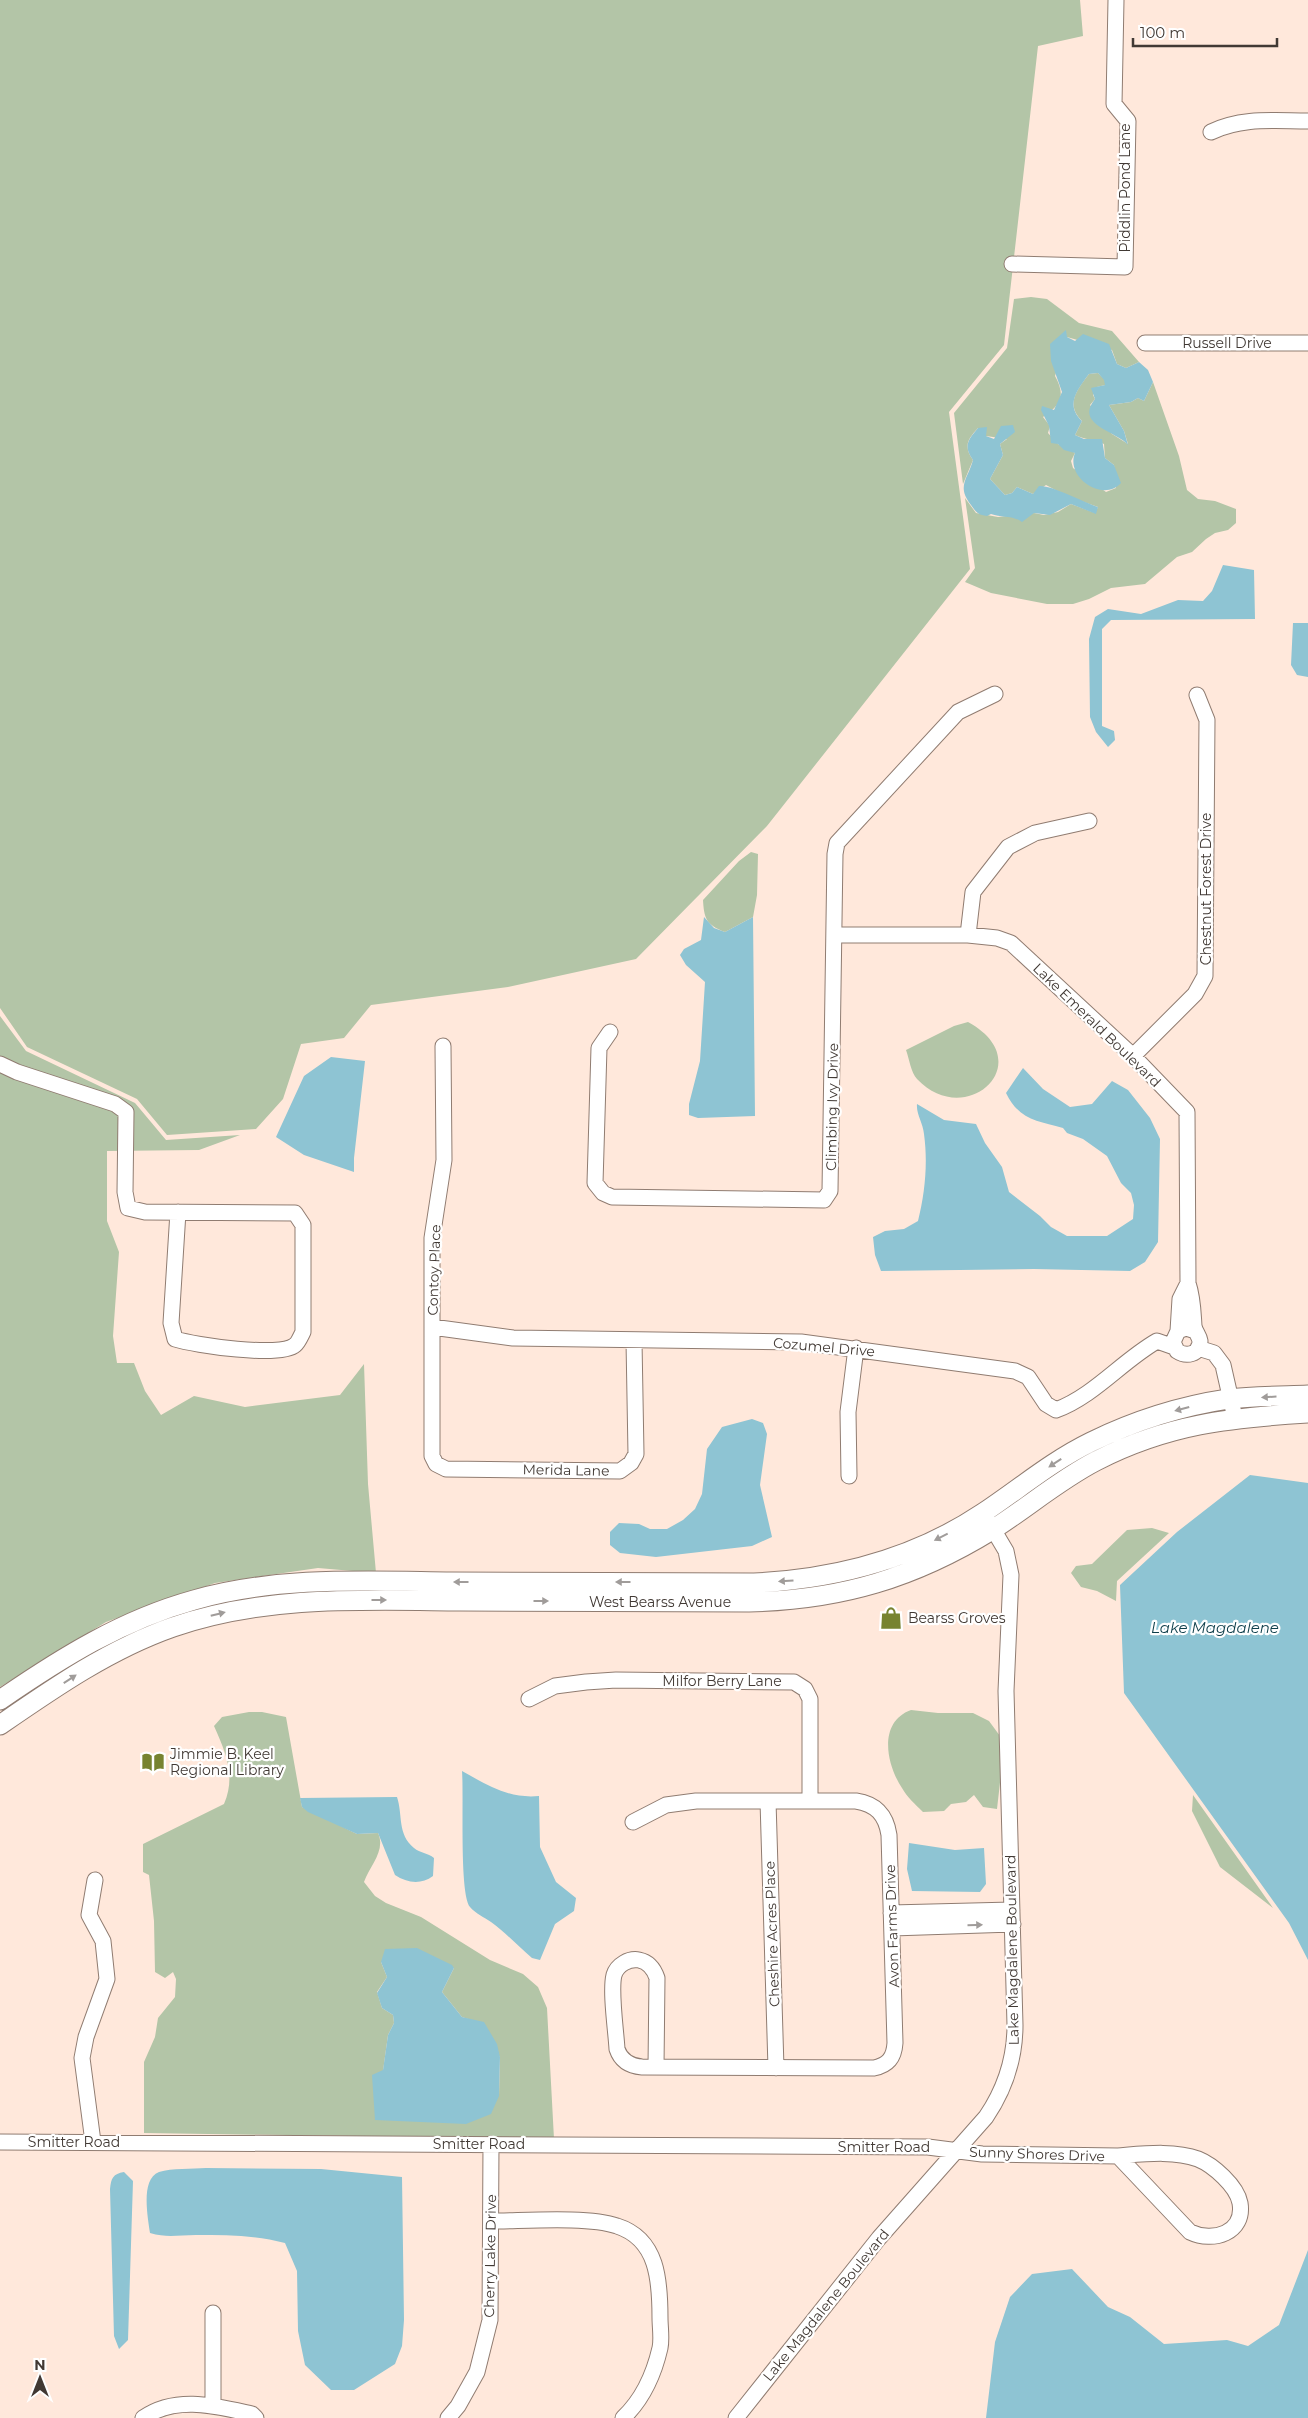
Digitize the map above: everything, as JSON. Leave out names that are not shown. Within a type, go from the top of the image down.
[{"type":"main road","name":"West Bearss Avenue","points":[[0,1725],[111,1653],[174,1626],[236,1610],[288,1602],[327,1600],[749,1602],[799,1600],[845,1593],[910,1573],[957,1551],[988,1521],[1057,1461],[1091,1442],[1163,1414],[1230,1399],[1308,1395]]},
{"type":"main road","name":"West Bearss Avenue","points":[[0,1700],[61,1659],[101,1636],[152,1614],[193,1600],[246,1588],[335,1581],[754,1583],[810,1579],[859,1569],[902,1555],[988,1521],[1079,1470],[1152,1437],[1192,1426],[1234,1418],[1308,1413]]},
{"type":"main road","points":[[29,1705],[34,1686],[92,1648],[101,1636]]},
{"type":"street","name":"Piddlin Pond Lane","points":[[1012,264],[1125,268],[1128,120],[1114,104],[1116,0]]},
{"type":"street","points":[[1211,132],[1228,124],[1245,120],[1308,121]]},
{"type":"street","name":"Russell Drive","points":[[1145,343],[1308,344]]},
{"type":"street","name":"Climbing Ivy Drive","points":[[610,1032],[599,1048],[596,1183],[603,1193],[612,1197],[824,1200],[830,1191],[835,854],[837,843],[958,712],[995,694]]},
{"type":"street","name":"Chestnut Forest Drive","points":[[1134,1056],[1195,994],[1205,976],[1207,720],[1196,695]]},
{"type":"street","points":[[968,935],[973,892],[1008,847],[1035,833],[1089,821]]},
{"type":"street","name":"Lake Emerald Boulevard","points":[[835,935],[968,935],[997,938],[1011,943],[1134,1056],[1187,1112],[1188,1283],[1193,1299],[1195,1331]]},
{"type":"street","name":"Contoy Place","points":[[436,1464],[432,1456],[432,1238],[444,1160],[443,1046]]},
{"type":"street","points":[[0,1064],[16,1072],[115,1104],[126,1112],[125,1192],[128,1208],[145,1212],[178,1212],[295,1213],[302,1225],[303,1332],[295,1345],[282,1351],[194,1345],[175,1339],[170,1323],[178,1212]]},
{"type":"street","name":"Lake Emerald Boulevard","points":[[1178,1331],[1180,1299],[1188,1283]]},
{"type":"street","name":"Cozumel Drive","points":[[432,1327],[512,1338],[801,1342],[856,1348],[1015,1371],[1028,1378],[1046,1404],[1056,1410],[1072,1404],[1139,1351],[1157,1341],[1174,1347]]},
{"type":"street","points":[[1186,1328],[1195,1331],[1200,1341],[1198,1348],[1192,1354],[1185,1355],[1174,1347],[1173,1339],[1178,1331],[1186,1328]]},
{"type":"street","name":"Merida Lane","points":[[436,1464],[446,1469],[620,1471],[631,1464],[636,1454],[634,1341]]},
{"type":"street","points":[[850,1476],[848,1412],[856,1348]]},
{"type":"street","points":[[1198,1348],[1214,1353],[1223,1365],[1234,1418]]},
{"type":"street","name":"Lake Magdalene Boulevard","points":[[736,2418],[878,2240],[994,2105],[1004,2084],[1013,2055],[1015,2024],[1006,1691],[1011,1575],[1006,1551],[988,1521]]},
{"type":"street","name":"Milfor Berry Lane","points":[[529,1699],[555,1686],[616,1680],[794,1682],[805,1689],[810,1699],[810,1800]]},
{"type":"street","name":"Avon Farms Drive","points":[[633,1822],[655,1809],[678,1803],[717,1800],[865,1802],[882,1814],[887,1822],[889,1835],[895,2043],[890,2061],[886,2065],[874,2068],[776,2068],[656,2067],[630,2064],[621,2058],[617,2049],[614,1976],[622,1964],[629,1960],[637,1959],[650,1965],[657,1978],[656,2067]]},
{"type":"street","name":"Cheshire Acres Place","points":[[768,1801],[776,2068]]},
{"type":"street","points":[[92,2142],[82,2058],[86,2037],[107,1979],[103,1941],[89,1915],[95,1880]]},
{"type":"street","points":[[891,1921],[1012,1917]]},
{"type":"street","name":"Smitter Road","points":[[0,2142],[944,2147],[957,2150]]},
{"type":"street","name":"Cherry Lake Drive","points":[[448,2418],[458,2406],[477,2372],[490,2320],[491,2144]]},
{"type":"street","name":"Sunny Shores Drive","points":[[957,2150],[982,2154],[1118,2156],[1169,2154],[1199,2159],[1211,2166],[1234,2190],[1240,2202],[1239,2217],[1223,2235],[1212,2238],[1190,2232],[1118,2156]]},
{"type":"street","points":[[491,2221],[596,2222],[617,2226],[633,2234],[647,2248],[656,2264],[660,2284],[661,2346],[646,2389],[624,2418]]},
{"type":"street","points":[[213,2406],[214,2313]]},
{"type":"street","points":[[143,2418],[176,2404],[213,2406],[252,2414],[256,2418]]},
{"type":"green space","points":[[0,0],[1080,0],[1083,36],[1038,46],[1004,345],[949,412],[970,569],[767,826],[636,959],[508,987],[371,1005],[344,1038],[301,1044],[283,1099],[256,1129],[167,1135],[137,1099],[27,1047],[0,1008]]},
{"type":"green space","points":[[1031,297],[1047,299],[1079,323],[1112,331],[1139,362],[1126,368],[1117,364],[1112,350],[1067,337],[1055,376],[1060,389],[1060,399],[1058,404],[1043,417],[1050,426],[1048,433],[1058,444],[1075,453],[1071,461],[1073,468],[1106,492],[1116,488],[1114,465],[1105,458],[1104,444],[1075,435],[1082,421],[1074,409],[1075,397],[1089,374],[1098,373],[1105,380],[1105,385],[1097,387],[1093,395],[1095,399],[1090,405],[1112,434],[1128,444],[1124,431],[1109,405],[1131,402],[1138,398],[1144,401],[1153,382],[1179,456],[1187,490],[1198,499],[1215,501],[1236,509],[1236,523],[1228,530],[1215,533],[1192,552],[1177,557],[1145,584],[1111,588],[1089,599],[1073,604],[1047,604],[991,593],[965,582],[975,568],[965,498],[976,513],[998,517],[1034,513],[1044,515],[1058,512],[1071,504],[1095,513],[1098,507],[1046,485],[1033,494],[1017,487],[1012,493],[1005,495],[990,479],[1003,455],[1000,444],[1007,439],[986,436],[978,428],[968,443],[968,451],[973,460],[963,484],[954,413],[1007,348],[1014,299]]},
{"type":"green space","points":[[751,852],[758,854],[757,895],[753,917],[725,932],[714,927],[707,920],[703,900],[739,861]]},
{"type":"green space","points":[[0,1016],[26,1051],[135,1103],[166,1140],[240,1135],[199,1150],[107,1151],[107,1221],[119,1252],[113,1336],[117,1363],[134,1363],[145,1391],[161,1415],[194,1396],[245,1407],[340,1395],[364,1364],[368,1484],[376,1573],[318,1568],[215,1583],[106,1622],[0,1687]]},
{"type":"green space","points":[[968,1022],[989,1038],[998,1055],[997,1071],[988,1085],[974,1094],[956,1098],[936,1093],[917,1079],[906,1050],[954,1026]]},
{"type":"green space","points":[[1152,1528],[1169,1533],[1117,1581],[1116,1601],[1097,1591],[1081,1587],[1071,1573],[1076,1566],[1092,1564],[1127,1530]]},
{"type":"green space","points":[[911,1710],[938,1713],[973,1713],[989,1721],[1000,1736],[1001,1774],[997,1809],[983,1807],[974,1795],[966,1802],[951,1804],[944,1811],[923,1812],[909,1797],[896,1778],[889,1756],[888,1744],[893,1724],[900,1716]]},
{"type":"green space","points":[[249,1712],[262,1712],[286,1717],[302,1807],[357,1834],[378,1833],[380,1840],[379,1852],[364,1882],[375,1896],[386,1903],[421,1917],[490,1960],[523,1974],[538,1987],[547,2008],[554,2139],[144,2133],[144,2062],[155,2037],[158,2018],[175,1997],[176,1979],[173,1972],[165,1978],[155,1972],[154,1921],[149,1875],[143,1872],[143,1844],[224,1804],[228,1794],[228,1765],[214,1726],[222,1717]],"holes":[[[381,1962],[454,1968],[442,1992],[462,2017],[474,2021],[500,2057],[499,2095],[383,2071],[388,2035],[394,2023],[393,2015],[382,2008],[377,1992],[387,1977]]]},
{"type":"green space","points":[[1193,1795],[1273,1908],[1220,1867],[1192,1811]]},
{"type":"water","points":[[1066,330],[1067,337],[1075,341],[1083,334],[1109,344],[1117,364],[1126,368],[1139,362],[1148,370],[1153,382],[1144,401],[1138,398],[1131,402],[1109,405],[1124,431],[1128,445],[1099,426],[1090,415],[1090,408],[1095,399],[1091,388],[1105,385],[1104,380],[1098,373],[1089,374],[1077,392],[1074,409],[1082,421],[1075,435],[1084,439],[1102,439],[1105,458],[1114,465],[1121,483],[1113,488],[1105,490],[1096,489],[1080,478],[1075,471],[1073,462],[1075,453],[1064,450],[1058,444],[1051,443],[1049,426],[1041,410],[1042,406],[1054,410],[1062,392],[1051,361],[1050,344]]},
{"type":"water","points":[[1013,425],[1015,432],[1000,444],[1003,455],[990,479],[1005,495],[1012,493],[1017,487],[1033,494],[1039,486],[1052,488],[1098,507],[1096,514],[1071,504],[1050,515],[1034,513],[1022,522],[1014,518],[991,514],[984,516],[976,511],[964,493],[964,482],[973,460],[968,451],[969,440],[978,428],[987,427],[986,436],[994,439],[1001,426]]},
{"type":"water","points":[[1223,565],[1254,570],[1255,619],[1111,620],[1102,629],[1102,726],[1114,731],[1115,740],[1108,747],[1096,732],[1090,717],[1089,639],[1095,617],[1108,609],[1141,614],[1178,600],[1203,601],[1212,591]]},
{"type":"water","points":[[1293,623],[1308,623],[1308,677],[1297,675],[1291,665]]},
{"type":"water","points":[[704,917],[714,928],[725,932],[753,917],[755,1116],[698,1118],[689,1115],[689,1104],[700,1061],[705,982],[686,965],[680,955],[684,949],[701,940]]},
{"type":"water","points":[[331,1057],[365,1061],[354,1172],[304,1155],[276,1137],[304,1076]]},
{"type":"water","points":[[1023,1068],[1043,1089],[1070,1107],[1092,1104],[1112,1081],[1128,1090],[1150,1118],[1160,1139],[1158,1242],[1145,1262],[1130,1271],[1034,1269],[881,1271],[875,1255],[873,1237],[885,1231],[904,1229],[918,1221],[924,1189],[926,1156],[917,1104],[944,1120],[976,1124],[985,1143],[1002,1167],[1009,1192],[1051,1227],[1067,1236],[1107,1236],[1133,1219],[1134,1205],[1131,1193],[1121,1183],[1107,1156],[1083,1139],[1067,1133],[1063,1128],[1030,1118],[1011,1102],[1006,1093]]},
{"type":"water","points":[[752,1419],[763,1423],[767,1434],[760,1485],[772,1537],[752,1546],[656,1557],[620,1553],[610,1545],[610,1532],[619,1523],[639,1524],[650,1529],[667,1529],[683,1520],[695,1509],[702,1494],[707,1449],[722,1427]]},
{"type":"water","name":"Lake Magdalene","points":[[1250,1475],[1308,1483],[1308,1960],[1289,1923],[1124,1693],[1120,1585],[1177,1532]]},
{"type":"water","points":[[462,1771],[489,1786],[508,1793],[539,1796],[540,1847],[556,1882],[576,1898],[574,1911],[555,1924],[540,1960],[532,1958],[496,1926],[477,1914],[470,1907],[464,1884]]},
{"type":"water","points":[[397,1797],[405,1837],[414,1848],[434,1858],[433,1876],[424,1881],[404,1880],[395,1875],[378,1833],[357,1834],[308,1812],[302,1807],[300,1798]]},
{"type":"water","points":[[909,1843],[955,1850],[984,1848],[986,1884],[980,1892],[912,1891],[907,1869]]},
{"type":"water","points":[[417,1948],[452,1965],[454,1968],[442,1992],[462,2017],[484,2022],[497,2044],[500,2057],[499,2096],[491,2114],[466,2124],[375,2120],[372,2075],[383,2070],[388,2035],[394,2023],[393,2015],[382,2008],[377,1993],[387,1977],[381,1962],[385,1949]]},
{"type":"water","points":[[206,2168],[321,2169],[402,2177],[404,2320],[402,2346],[395,2364],[354,2390],[331,2390],[305,2365],[298,2331],[297,2271],[285,2243],[241,2236],[167,2236],[150,2233],[147,2190],[153,2176],[159,2172],[170,2170]]},
{"type":"water","points":[[124,2172],[133,2181],[128,2340],[119,2349],[114,2336],[110,2189],[113,2177]]},
{"type":"water","points":[[1308,2250],[1308,2418],[986,2418],[995,2342],[1010,2297],[1032,2274],[1072,2269],[1108,2307],[1130,2317],[1164,2344],[1227,2340],[1248,2346],[1279,2325]]},
{"type":"place","name":"Bearss Groves","points":[[891,1618]]},
{"type":"place","name":"Jimmie B. Keel Regional Library","points":[[153,1762]]}]
